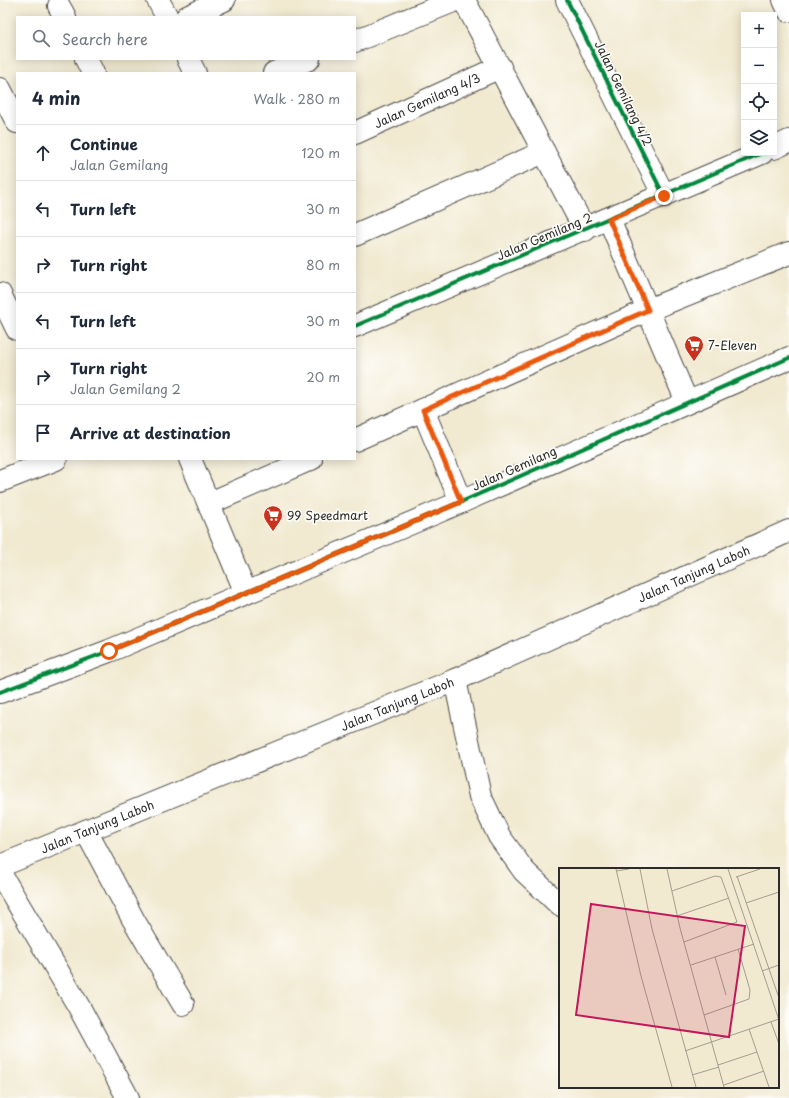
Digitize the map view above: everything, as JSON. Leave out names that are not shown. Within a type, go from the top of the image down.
[{"type":"main road","points":[[158,0],[166,16]]},
{"type":"main road","points":[[189,16],[224,0]]},
{"type":"main road","points":[[356,41],[456,0]]},
{"type":"main road","points":[[464,0],[585,230]]},
{"type":"main road","name":"Jalan Gemilang 4/2","points":[[567,0],[664,196]]},
{"type":"main road","points":[[784,0],[789,11]]},
{"type":"main road","points":[[86,60],[92,72]]},
{"type":"main road","points":[[188,60],[194,72]]},
{"type":"main road","points":[[276,72],[306,60]]},
{"type":"main road","name":"Jalan Gemilang 4/3","points":[[356,133],[500,67]]},
{"type":"main road","points":[[0,89],[16,120]]},
{"type":"main road","points":[[777,147],[789,141]]},
{"type":"main road","points":[[356,236],[544,152]]},
{"type":"main road","name":"Jalan Gemilang 2","points":[[356,326],[585,230],[755,156]]},
{"type":"main road","points":[[609,219],[687,402]]},
{"type":"main road","points":[[356,440],[648,310],[789,253]]},
{"type":"main road","points":[[0,294],[16,327]]},
{"type":"main road","name":"Jalan Gemilang","points":[[0,692],[109,651],[461,502],[789,358]]},
{"type":"main road","points":[[423,410],[461,502]]},
{"type":"main road","points":[[0,481],[53,460]]},
{"type":"main road","points":[[190,460],[210,503],[246,593]]},
{"type":"main road","points":[[210,503],[309,460]]},
{"type":"main road","name":"Jalan Tanjung Laboh","points":[[0,866],[455,680],[789,531]]},
{"type":"main road","points":[[455,680],[480,796],[499,836],[524,871],[559,904]]},
{"type":"main road","points":[[86,831],[133,919],[183,1004]]},
{"type":"main road","points":[[0,873],[79,1008],[128,1098]]},
{"type":"cycle path","points":[[567,0],[664,196]]},
{"type":"cycle path","points":[[356,326],[755,156]]},
{"type":"cycle path","points":[[0,692],[109,651],[461,502],[789,358]]},
{"type":"place","name":"7-Eleven","points":[[694,362]]},
{"type":"place","name":"99 Speedmart","points":[[273,532]]},
{"type":"route","points":[[109,651],[461,502],[423,410],[648,310],[609,219],[664,196]]}]
